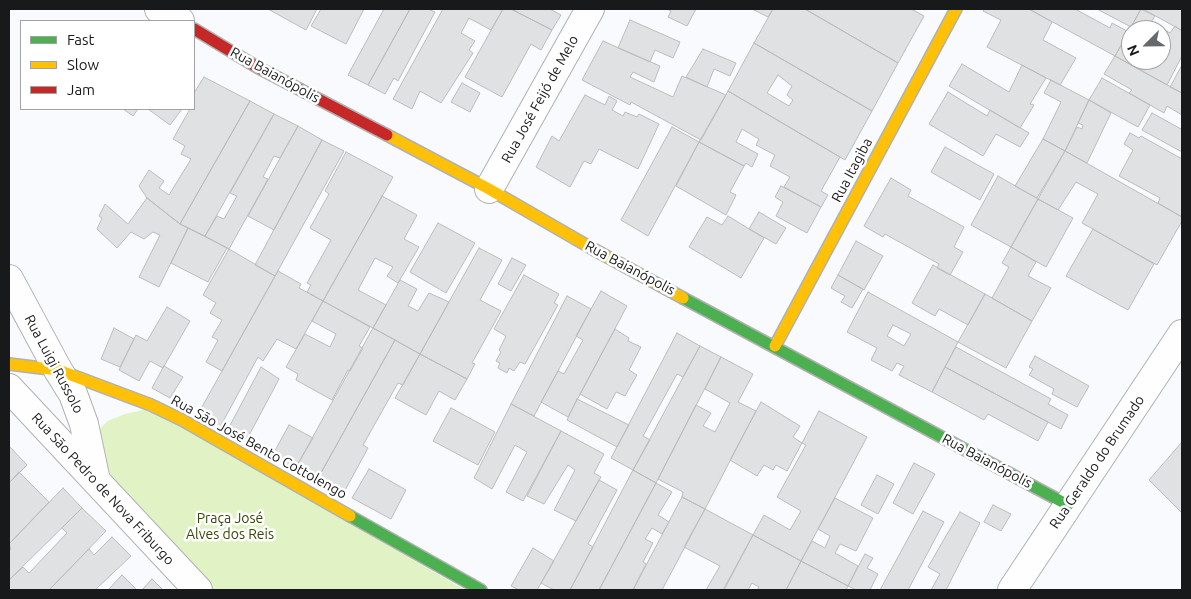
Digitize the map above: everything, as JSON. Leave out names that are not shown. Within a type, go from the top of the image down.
[{"type":"street","points":[[159,9],[178,20]]},
{"type":"street","name":"Rua José Feijó de Melo","points":[[489,189],[590,9]]},
{"type":"street","name":"Rua Itagiba","points":[[775,346],[956,9]]},
{"type":"street","name":"Rua Baianópolis","points":[[195,30],[257,66],[489,189],[593,249],[1068,505]]},
{"type":"street","name":"Rua Luigi Russolo","points":[[9,279],[80,409],[96,481]]},
{"type":"street","name":"Rua Geraldo do Brumado","points":[[1012,590],[1182,334]]},
{"type":"street","name":"Rua São José Bento Cottolengo","points":[[9,364],[58,370],[151,405],[182,420],[481,590]]},
{"type":"street","name":"Rua São Pedro de Nova Friburgo","points":[[9,388],[198,590]]},
{"type":"green space","name":"Praça José Alves dos Reis","points":[[151,408],[465,590],[202,590],[108,493],[98,430],[108,421],[125,414]]},
{"type":"building","points":[[268,9],[317,9],[306,30]]},
{"type":"building","points":[[321,9],[364,9],[346,44],[311,26]]},
{"type":"building","points":[[384,9],[410,9],[368,85],[348,75]]},
{"type":"building","points":[[410,9],[428,9],[435,12],[398,81],[394,78],[385,94],[368,85]]},
{"type":"building","points":[[443,9],[503,9],[491,30],[469,18],[461,33],[475,41],[469,50],[473,53],[441,103],[420,91],[412,109],[393,99]]},
{"type":"building","points":[[503,9],[511,9],[552,30],[541,50],[531,44],[502,97],[465,77]]},
{"type":"building","points":[[511,9],[550,9],[561,15],[552,30]]},
{"type":"building","points":[[667,9],[696,9],[687,26],[668,17],[671,11]]},
{"type":"building","points":[[752,9],[773,9],[768,17]]},
{"type":"building","points":[[773,9],[805,9],[898,63],[872,111],[754,43]]},
{"type":"building","points":[[805,9],[911,9],[924,16],[898,63]]},
{"type":"building","points":[[985,9],[1029,9],[1052,22],[1043,40],[1076,58],[1060,85],[987,47],[1001,20],[983,11]]},
{"type":"building","points":[[1029,9],[1075,9],[1110,28],[1112,23],[1121,28],[1121,46],[1115,56]]},
{"type":"building","points":[[1097,9],[1141,9],[1135,20],[1121,20],[1121,22]]},
{"type":"building","points":[[1141,9],[1155,16],[1152,20],[1135,20]]},
{"type":"building","points":[[1143,9],[1182,9],[1181,30],[1171,24],[1171,20],[1163,20]]},
{"type":"building","points":[[630,20],[680,42],[673,58],[655,50],[650,62],[618,48]]},
{"type":"building","points":[[1175,26],[1182,31],[1182,56],[1167,85],[1140,70],[1171,70],[1171,32]]},
{"type":"building","points":[[603,41],[660,66],[654,82],[633,72],[630,77],[673,97],[682,76],[726,95],[701,140],[631,102],[630,105],[582,80]]},
{"type":"building","points":[[754,43],[872,111],[845,160],[728,91]],"holes":[[[778,75],[792,86],[787,95],[793,100],[789,106],[767,93]]]},
{"type":"building","points":[[1121,45],[1121,59],[1115,56]]},
{"type":"building","points":[[703,49],[736,63],[730,76],[714,69],[707,87],[686,77]]},
{"type":"building","points":[[1115,56],[1121,59],[1121,70],[1140,70],[1182,93],[1182,115],[1167,106],[1164,113],[1129,93],[1132,90],[1104,74]]},
{"type":"building","points":[[962,64],[1009,92],[1022,65],[1046,78],[1030,104],[1034,105],[1020,128],[949,86]]},
{"type":"building","points":[[1182,65],[1182,93],[1170,87]]},
{"type":"building","points":[[204,77],[250,101],[180,224],[147,198],[139,186],[149,170],[164,181],[159,188],[169,195],[191,159],[181,154],[185,146],[173,139],[189,110],[195,110],[195,91]]},
{"type":"building","points":[[1102,78],[1150,105],[1138,127],[1089,100]]},
{"type":"building","points":[[1051,80],[1089,100],[1065,151],[1043,139],[1061,102],[1044,93]]},
{"type":"building","points":[[462,83],[480,93],[470,112],[451,102]]},
{"type":"building","points":[[728,91],[840,157],[821,191],[828,195],[821,207],[784,187],[790,177],[770,166],[775,155],[756,145],[759,139],[742,129],[736,142],[758,154],[752,167],[746,163],[744,166],[699,142]]},
{"type":"building","points":[[948,92],[987,116],[990,110],[1029,133],[1020,147],[996,134],[983,156],[929,124]]},
{"type":"building","points":[[585,95],[605,105],[609,96],[617,101],[612,110],[623,116],[625,112],[637,117],[639,114],[659,124],[638,169],[599,149],[591,164],[584,161],[570,187],[536,167],[552,136],[559,141]]},
{"type":"building","points":[[1089,100],[1111,113],[1087,163],[1065,151],[1077,127],[1082,129],[1083,125],[1078,123]]},
{"type":"building","points":[[250,101],[274,114],[205,236],[180,224]]},
{"type":"building","points":[[124,110],[137,110],[133,116]]},
{"type":"building","points":[[149,110],[181,110],[170,125]]},
{"type":"building","points":[[1152,113],[1181,129],[1182,127],[1182,152],[1142,130]]},
{"type":"building","points":[[274,114],[298,126],[280,158],[274,156],[263,177],[268,179],[229,249],[205,236],[217,216],[224,219],[237,196],[230,193]]},
{"type":"building","points":[[298,126],[322,140],[274,230],[248,216]]},
{"type":"building","points":[[672,127],[699,142],[648,236],[621,220]]},
{"type":"building","points":[[1130,133],[1139,138],[1141,136],[1182,159],[1182,217],[1158,203],[1160,198],[1119,176],[1133,150],[1124,144]]},
{"type":"building","points":[[1043,139],[1065,151],[1037,198],[1015,186]]},
{"type":"building","points":[[322,140],[344,151],[275,276],[255,265]]},
{"type":"building","points":[[699,142],[744,166],[730,192],[736,195],[726,215],[676,186]]},
{"type":"building","points":[[945,147],[994,174],[980,200],[931,172]]},
{"type":"building","points":[[1065,151],[1182,217],[1182,221],[1157,265],[1082,223],[1098,194],[1076,182],[1058,210],[1038,199]]},
{"type":"building","points":[[346,152],[393,177],[323,301],[307,292],[311,285],[307,283],[331,240],[310,228],[329,194],[325,191]]},
{"type":"building","points":[[998,176],[1038,199],[1011,247],[971,225]]},
{"type":"building","points":[[891,178],[911,190],[908,196],[964,227],[954,247],[963,252],[950,275],[937,268],[939,264],[885,234],[883,237],[864,226]]},
{"type":"building","points":[[781,186],[821,207],[807,233],[776,216],[783,202],[775,197]]},
{"type":"building","points":[[382,196],[417,215],[404,239],[419,247],[398,283],[387,276],[393,267],[375,258],[358,290],[386,305],[373,328],[323,301]]},
{"type":"building","points":[[147,198],[188,228],[159,287],[139,277],[160,235],[153,232],[144,239],[131,232],[117,248],[97,229],[102,218],[99,216],[105,204],[128,224]]},
{"type":"building","points":[[1038,199],[1073,218],[1046,267],[1011,247]]},
{"type":"building","points":[[759,212],[786,228],[776,244],[749,229]]},
{"type":"building","points":[[728,216],[764,238],[741,278],[689,247],[707,217],[722,225]]},
{"type":"building","points":[[438,223],[475,243],[446,293],[410,272]]},
{"type":"building","points":[[188,228],[227,248],[208,282],[171,263]]},
{"type":"building","points":[[1093,229],[1154,264],[1128,310],[1066,276]]},
{"type":"building","points":[[856,241],[883,256],[864,290],[838,275]]},
{"type":"building","points":[[1011,247],[1036,262],[1028,276],[1051,288],[1032,321],[992,298],[1009,267],[1002,263]]},
{"type":"building","points":[[479,248],[502,260],[480,300],[501,311],[472,363],[475,364],[467,379],[420,354]]},
{"type":"building","points":[[229,249],[275,276],[222,371],[206,362],[218,340],[212,337],[222,320],[210,313],[216,303],[203,295]]},
{"type":"building","points":[[512,258],[526,265],[511,291],[498,284]]},
{"type":"building","points":[[933,265],[985,294],[968,325],[939,309],[935,316],[912,303]]},
{"type":"building","points":[[278,271],[301,284],[299,288],[323,301],[296,349],[277,339],[263,361],[258,357],[220,427],[198,414]]},
{"type":"building","points":[[524,275],[559,294],[554,303],[558,305],[525,364],[520,362],[514,371],[509,368],[507,373],[498,368],[500,363],[496,361],[506,336],[494,329]]},
{"type":"building","points":[[838,275],[863,289],[852,308],[841,302],[845,296],[831,288]]},
{"type":"building","points":[[400,280],[417,289],[408,306],[418,311],[429,293],[449,302],[420,354],[373,328]]},
{"type":"building","points":[[601,291],[627,306],[568,417],[541,402],[558,371],[564,374],[583,340],[576,336]]},
{"type":"building","points":[[868,292],[958,342],[932,392],[899,375],[904,366],[897,363],[892,371],[871,360],[877,348],[847,332]],"holes":[[[893,325],[911,334],[904,346],[887,336]]]},
{"type":"building","points":[[985,294],[1032,321],[1006,368],[958,342]]},
{"type":"building","points":[[567,296],[591,309],[534,416],[511,404]]},
{"type":"building","points":[[323,301],[370,327],[359,346],[363,348],[350,371],[348,370],[332,400],[296,380],[298,374],[286,367],[305,334],[330,347],[336,334],[312,321]]},
{"type":"building","points":[[167,307],[190,321],[163,368],[150,361],[139,381],[119,370],[136,335],[147,341]]},
{"type":"building","points":[[114,328],[134,339],[120,367],[101,359]]},
{"type":"building","points":[[373,328],[395,340],[317,480],[295,469]]},
{"type":"building","points":[[615,329],[629,338],[628,341],[641,347],[629,370],[637,375],[625,396],[616,392],[607,409],[580,394]]},
{"type":"building","points":[[677,333],[700,346],[683,377],[677,374],[643,436],[650,440],[633,470],[611,458]]},
{"type":"building","points":[[395,340],[420,354],[403,385],[398,383],[363,445],[368,448],[343,494],[317,480]]},
{"type":"building","points":[[700,346],[721,357],[656,483],[633,470]]},
{"type":"building","points":[[956,347],[1051,399],[1048,404],[1068,415],[1061,429],[945,367]]},
{"type":"building","points":[[420,354],[467,379],[455,400],[439,391],[426,415],[395,398]]},
{"type":"building","points":[[1035,356],[1089,386],[1077,407],[1052,394],[1054,389],[1029,375],[1033,369],[1029,367]]},
{"type":"building","points":[[721,357],[753,374],[738,402],[756,411],[705,509],[682,497],[683,492],[658,479],[696,405],[711,413],[703,426],[715,432],[730,403],[705,389]]},
{"type":"building","points":[[164,366],[183,377],[170,398],[152,388]]},
{"type":"building","points":[[261,367],[279,379],[246,441],[227,431]]},
{"type":"building","points":[[945,367],[1048,422],[1038,441],[988,414],[984,420],[932,392]]},
{"type":"building","points":[[577,399],[629,425],[617,447],[567,420]]},
{"type":"building","points":[[761,402],[800,426],[793,437],[802,443],[787,471],[776,465],[773,470],[764,465],[757,476],[730,460]]},
{"type":"building","points":[[511,404],[561,431],[523,501],[506,492],[527,452],[515,445],[492,489],[474,478]]},
{"type":"building","points":[[451,408],[495,432],[478,465],[433,441]]},
{"type":"building","points":[[819,411],[867,437],[801,561],[753,535],[764,515],[790,530],[801,511],[777,497],[806,445],[802,443]]},
{"type":"building","points":[[289,425],[313,438],[295,469],[272,456]]},
{"type":"building","points":[[561,431],[604,454],[594,473],[601,477],[576,521],[554,510],[575,470],[568,465],[544,504],[527,496]]},
{"type":"building","points":[[1182,442],[1182,513],[1149,480]]},
{"type":"building","points":[[9,446],[27,465],[9,483]]},
{"type":"building","points":[[914,463],[935,474],[913,514],[893,503]]},
{"type":"building","points":[[369,469],[406,490],[391,519],[352,498]]},
{"type":"building","points":[[633,470],[656,483],[599,590],[570,590]]},
{"type":"building","points":[[19,472],[49,502],[9,544],[9,483]]},
{"type":"building","points":[[877,475],[894,484],[878,514],[861,505]]},
{"type":"building","points":[[599,480],[617,490],[588,544],[593,547],[570,590],[554,590],[541,583]]},
{"type":"building","points":[[656,483],[672,492],[658,515],[669,522],[662,534],[652,528],[645,539],[653,543],[643,562],[646,564],[633,590],[599,590]]},
{"type":"building","points":[[63,488],[82,508],[9,580],[9,551],[11,549],[9,544]]},
{"type":"building","points":[[682,497],[705,509],[662,590],[633,590]]},
{"type":"building","points":[[835,498],[873,518],[856,551],[840,544],[835,553],[858,566],[848,586],[801,561],[812,541],[825,548],[830,536],[818,529]]},
{"type":"building","points":[[993,505],[1011,514],[1001,531],[984,522]]},
{"type":"building","points":[[82,508],[106,531],[49,590],[9,590],[9,580],[23,567],[29,573],[67,533],[62,528]]},
{"type":"building","points":[[705,509],[753,535],[723,590],[706,590],[720,566],[684,547]]},
{"type":"building","points":[[923,511],[944,522],[908,590],[880,590]]},
{"type":"building","points":[[960,512],[980,523],[946,590],[931,590],[940,574],[928,567]]},
{"type":"building","points":[[753,535],[801,561],[786,590],[757,590],[759,587],[752,583],[748,590],[724,590]]},
{"type":"building","points":[[112,537],[131,556],[95,590],[49,590],[89,549],[94,555]]},
{"type":"building","points":[[533,548],[554,561],[537,590],[519,590],[511,586]]},
{"type":"building","points":[[865,554],[873,558],[867,568],[878,574],[870,590],[856,590],[848,586]]},
{"type":"building","points":[[801,561],[848,586],[846,590],[786,590]]},
{"type":"building","points":[[122,575],[137,590],[108,590]]},
{"type":"building","points":[[152,579],[163,590],[142,590]]},
{"type":"traffic: fast","points":[[683,298],[1068,505]]},
{"type":"traffic: fast","points":[[350,516],[481,590]]},
{"type":"traffic: slow","points":[[775,346],[956,9]]},
{"type":"traffic: slow","points":[[387,135],[489,189],[683,298]]},
{"type":"traffic: slow","points":[[9,364],[58,370],[151,405],[182,420],[350,516]]},
{"type":"traffic: jam","points":[[195,30],[257,67],[387,135]]}]
